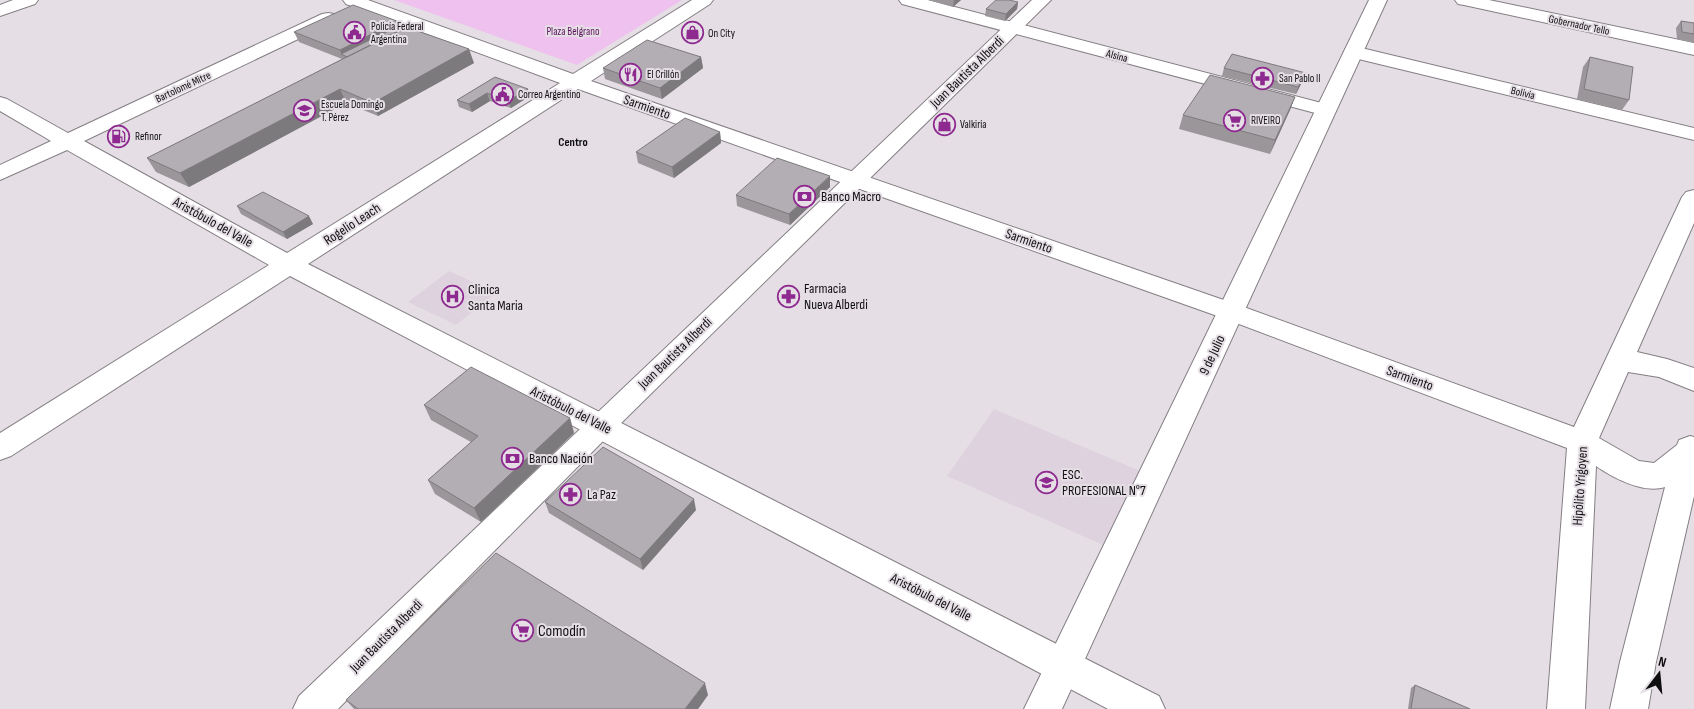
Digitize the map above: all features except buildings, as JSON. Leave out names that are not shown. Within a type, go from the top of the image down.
[{"type":"street","points":[[0,11],[29,0]]},
{"type":"street","name":"Rogelio Leach","points":[[0,448],[704,0]]},
{"type":"street","name":"Alsina","points":[[908,0],[1326,110]]},
{"type":"street","name":"Juan Bautista Alberdi","points":[[312,709],[600,426],[1042,0]]},
{"type":"street","name":"9 de Julio","points":[[1043,709],[1378,0]]},
{"type":"street","name":"Gobernador Tello","points":[[1464,0],[1694,49]]},
{"type":"street","name":"Sarmiento","points":[[359,1],[576,82],[1232,312],[1582,442],[1626,469],[1644,476],[1660,476],[1692,445]]},
{"type":"street","name":"Bartolomé Mitre","points":[[0,173],[359,1]]},
{"type":"street","name":"Bolivia","points":[[1353,52],[1694,134]]},
{"type":"street","name":"Aristóbulo del Valle","points":[[0,103],[289,265],[1146,709]]},
{"type":"street","name":"Hipólito Yrigoyen","points":[[1566,709],[1582,442],[1694,197]]},
{"type":"street","points":[[1619,361],[1660,366],[1685,375],[1694,381]]},
{"type":"street","points":[[1629,709],[1638,662],[1692,445]]},
{"type":"shaded area","name":"Clinica Santa Maria","points":[[449,271],[496,293],[456,325],[408,302]]},
{"type":"shaded area","points":[[994,409],[1140,471],[1103,545],[947,476]]},
{"type":"green space","name":"Plaza Belgrano","points":[[394,0],[682,0],[577,65]]},
{"type":"place","name":"Policía Federal Argentina","points":[[355,32]]},
{"type":"place","name":"On City","points":[[692,33]]},
{"type":"place","name":"El Crillón","points":[[631,74]]},
{"type":"place","name":"San Pablo II","points":[[1263,78]]},
{"type":"place","name":"Correo Argentino","points":[[502,94]]},
{"type":"place","name":"Escuela Domingo T. Pérez","points":[[305,110]]},
{"type":"place","name":"RIVEIRO","points":[[1235,120]]},
{"type":"place","name":"Valkiria","points":[[944,124]]},
{"type":"place","name":"Refinor","points":[[119,136]]},
{"type":"place","name":"Banco Macro","points":[[805,196]]},
{"type":"place","name":"Farmacia Nueva Alberdi","points":[[788,296]]},
{"type":"place","name":"Clinica Santa Maria","points":[[452,297]]},
{"type":"place","name":"Banco Nación","points":[[513,458]]},
{"type":"place","name":"ESC. PROFESIONAL N°7","points":[[1046,482]]},
{"type":"place","name":"La Paz","points":[[571,494]]},
{"type":"place","name":"Comodín","points":[[522,631]]},
{"type":"district","name":"Centro","points":[[573,142]]}]
